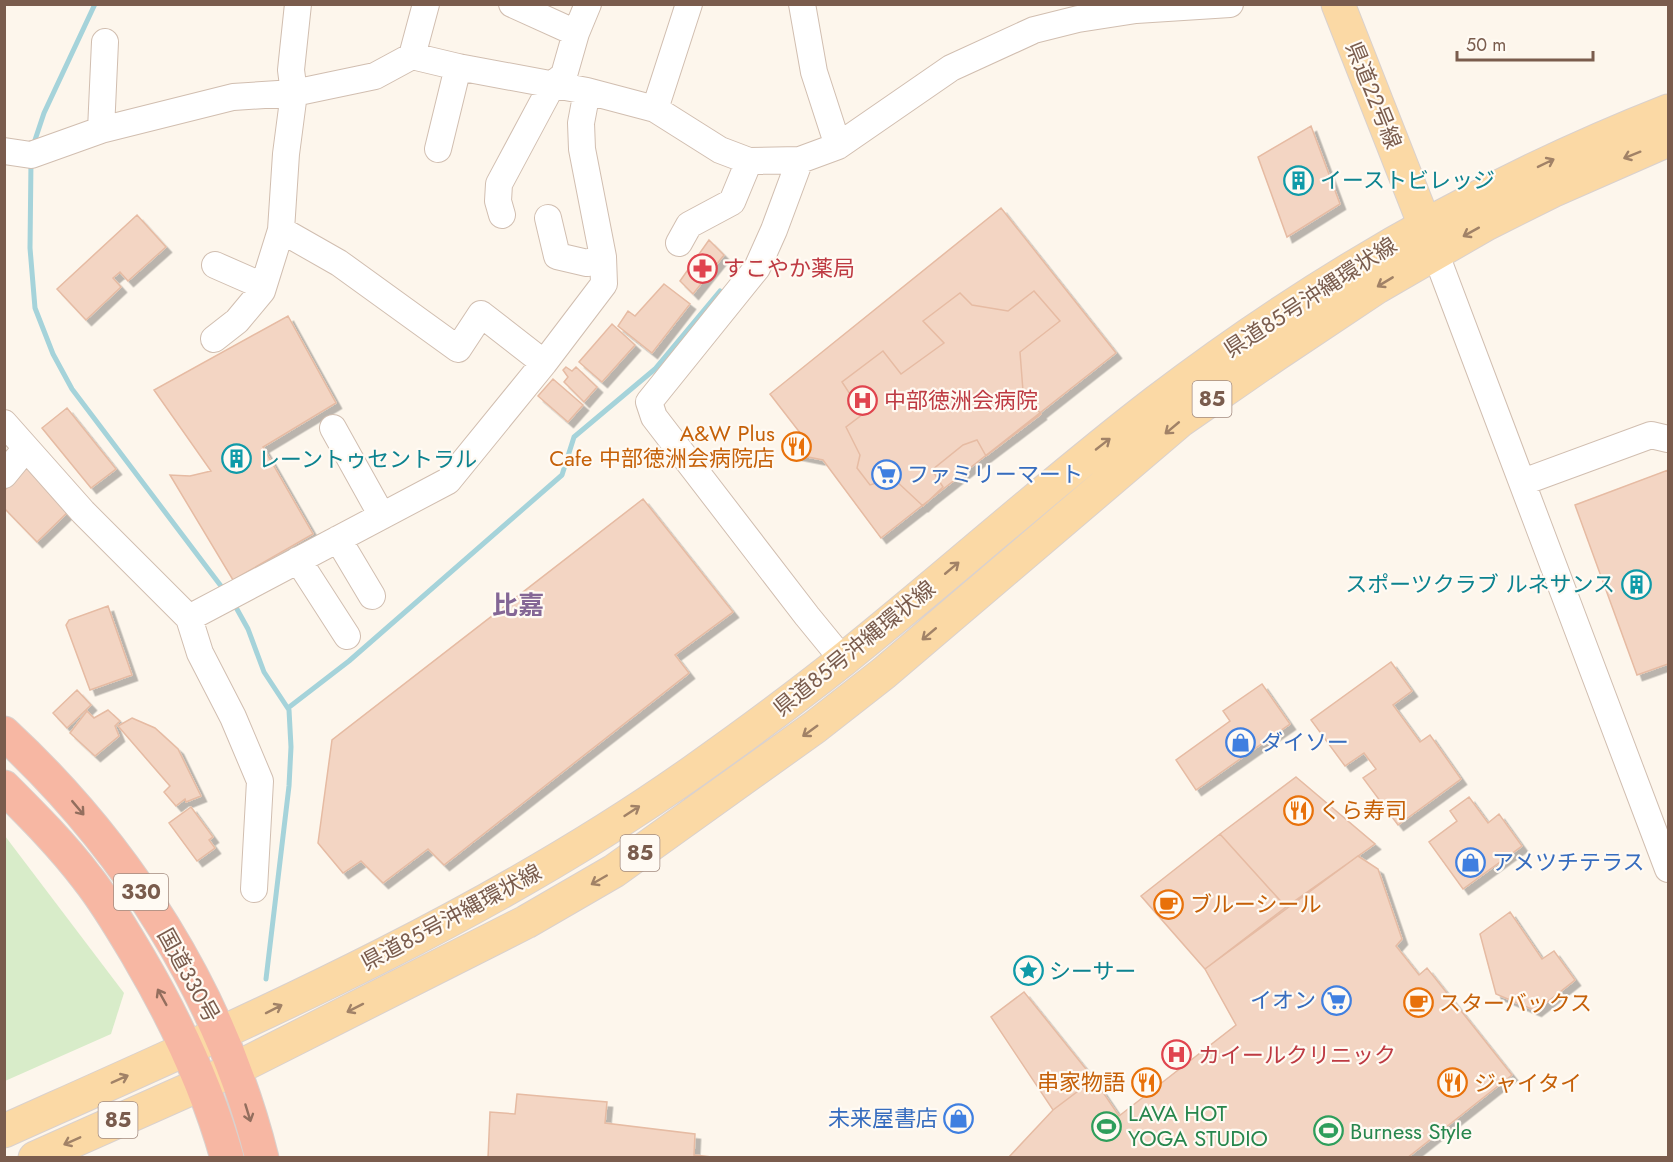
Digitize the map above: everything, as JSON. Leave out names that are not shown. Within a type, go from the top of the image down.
[{"type":"highway","name":"国道330号","points":[[4,733],[76,805],[150,904],[195,981],[221,1034],[262,1158]]},
{"type":"highway","name":"国道330号","points":[[4,787],[51,834],[88,878],[119,923],[165,1002],[202,1084],[227,1158]]},
{"type":"main road","name":"県道22号線","points":[[1338,4],[1430,238]]},
{"type":"main road","name":"県道85号沖縄環状線","points":[[4,1131],[221,1034],[431,930],[547,866],[689,774],[843,660],[1066,472],[1239,341],[1363,260],[1430,238],[1500,201],[1610,134],[1668,111]]},
{"type":"main road","name":"県道85号沖縄環状線","points":[[1500,201],[1596,170],[1668,140]]},
{"type":"main road","name":"県道85号沖縄環状線","points":[[35,1158],[234,1069],[526,922],[614,872],[815,727],[884,674],[1181,420],[1377,287],[1430,238]]},
{"type":"street","points":[[214,339],[237,321],[262,291],[281,230],[286,154],[294,93],[291,70],[298,4]]},
{"type":"street","points":[[412,56],[426,4]]},
{"type":"street","points":[[512,4],[576,33]]},
{"type":"street","points":[[502,215],[498,201],[499,184],[552,85],[564,75],[576,33],[588,4]]},
{"type":"street","points":[[655,109],[689,4]]},
{"type":"street","points":[[802,4],[814,72],[838,146]]},
{"type":"street","points":[[4,151],[31,155],[101,130],[233,97],[294,93],[375,76],[412,56],[587,91],[655,109],[720,150],[749,161],[800,160],[838,146],[951,68],[1075,12],[1230,4]]},
{"type":"street","points":[[101,130],[105,42]]},
{"type":"street","points":[[438,149],[458,67]]},
{"type":"street","points":[[189,618],[448,481],[544,363],[604,284],[603,257],[582,149],[581,123],[587,91]]},
{"type":"street","points":[[800,160],[757,268],[649,402],[654,417],[843,660]]},
{"type":"street","points":[[679,243],[689,225],[732,202],[749,161]]},
{"type":"street","points":[[548,218],[557,256],[587,263],[603,257]]},
{"type":"street","points":[[281,230],[339,263],[458,349],[481,314],[544,363]]},
{"type":"street","points":[[1430,238],[1668,868]]},
{"type":"street","points":[[215,265],[263,286]]},
{"type":"street","points":[[4,423],[82,512],[189,618],[200,653],[233,717],[260,781],[254,889]]},
{"type":"street","points":[[333,428],[382,516]]},
{"type":"street","points":[[1523,482],[1651,435],[1668,439]]},
{"type":"street","points":[[4,475],[26,448]]},
{"type":"street","points":[[338,539],[372,596]]},
{"type":"street","points":[[298,560],[347,636]]},
{"type":"green space","points":[[5,836],[124,993],[111,1034],[5,1081]]},
{"type":"building","name":"イーストビレッジ","points":[[1311,126],[1340,204],[1287,237],[1258,157]]},
{"type":"building","points":[[1001,208],[1116,353],[881,538],[823,460],[788,453],[783,445],[801,434],[770,394]]},
{"type":"building","points":[[137,215],[166,247],[128,281],[120,272],[113,278],[121,287],[86,320],[57,289]]},
{"type":"building","name":"すこやか薬局","points":[[709,240],[724,255],[693,294],[680,281]]},
{"type":"building","points":[[664,284],[690,304],[652,353],[618,326],[628,311],[635,316]]},
{"type":"building","points":[[1034,291],[1060,321],[1020,352],[1023,391],[1041,414],[986,456],[977,440],[963,445],[932,470],[943,487],[923,506],[893,478],[870,485],[857,468],[860,455],[846,427],[863,414],[842,382],[883,351],[901,374],[944,343],[923,321],[960,293],[972,305],[1008,311]]},
{"type":"building","name":"レーントゥセントラル","points":[[288,316],[336,403],[263,447],[313,534],[233,580],[170,475],[190,476],[211,471],[154,390]]},
{"type":"building","points":[[612,324],[635,345],[602,382],[579,362]]},
{"type":"building","points":[[566,367],[572,371],[576,367],[597,387],[584,402],[564,382],[568,377],[563,370]]},
{"type":"building","points":[[553,379],[583,405],[568,422],[538,396]]},
{"type":"building","points":[[67,408],[116,469],[91,488],[42,428]]},
{"type":"building","points":[[30,464],[71,509],[37,542],[4,508],[4,491]]},
{"type":"building","name":"スポーツクラブ ルネサンス","points":[[1668,470],[1668,664],[1637,675],[1575,505]]},
{"type":"building","points":[[643,499],[733,612],[675,655],[689,673],[444,865],[428,849],[383,883],[361,861],[343,873],[318,843],[332,740]]},
{"type":"building","points":[[108,606],[132,675],[90,690],[66,625],[69,620]]},
{"type":"building","points":[[1391,662],[1412,691],[1393,705],[1420,742],[1430,735],[1461,779],[1398,825],[1363,778],[1376,769],[1364,753],[1345,766],[1311,720]]},
{"type":"building","points":[[1262,684],[1290,724],[1196,790],[1176,760],[1230,721],[1223,711]]},
{"type":"building","points":[[77,690],[91,705],[67,728],[53,713]]},
{"type":"building","points":[[108,710],[120,721],[115,726],[119,736],[95,756],[70,733],[87,711],[94,718]]},
{"type":"building","points":[[132,718],[155,728],[178,749],[201,796],[186,802],[185,799],[176,806],[164,792],[170,786],[118,726]]},
{"type":"building","points":[[1296,777],[1375,844],[1286,907],[1220,834]]},
{"type":"building","points":[[1469,797],[1488,823],[1499,814],[1522,846],[1463,889],[1429,842],[1457,821],[1450,811]]},
{"type":"building","points":[[191,807],[213,837],[209,840],[215,848],[197,861],[169,823]]},
{"type":"building","points":[[1220,834],[1286,907],[1205,969],[1141,896]]},
{"type":"building","name":"イオン","points":[[1358,856],[1378,869],[1402,939],[1396,946],[1419,975],[1427,968],[1512,1075],[1407,1158],[1008,1158],[1053,1110],[1094,1079],[1119,1116],[1236,1025],[1205,969]]},
{"type":"building","points":[[1510,912],[1542,959],[1554,951],[1575,980],[1536,1011],[1496,994],[1480,934]]},
{"type":"building","points":[[1024,992],[1094,1079],[1053,1110],[991,1017]]},
{"type":"building","points":[[517,1094],[607,1102],[605,1123],[695,1134],[694,1155],[721,1158],[488,1158],[490,1112],[515,1114]]},
{"type":"waterway","points":[[33,146],[44,113],[95,4]]},
{"type":"waterway","points":[[31,161],[30,248],[35,308],[53,354],[72,389],[224,590]]},
{"type":"waterway","points":[[288,708],[349,661],[562,475],[574,437],[655,369],[720,291]]},
{"type":"waterway","points":[[233,602],[248,629],[264,672],[289,710],[291,747],[289,786],[266,979]]},
{"type":"place","name":"イーストビレッジ","points":[[1299,180]]},
{"type":"place","name":"すこやか薬局","points":[[702,268]]},
{"type":"place","name":"中部徳洲会病院","points":[[863,400]]},
{"type":"place","name":"A&W Plus Cafe 中部徳洲会病院店","points":[[796,446]]},
{"type":"place","name":"レーントゥセントラル","points":[[237,459]]},
{"type":"place","name":"ファミリーマート","points":[[886,474]]},
{"type":"place","name":"スポーツクラブ ルネサンス","points":[[1636,584]]},
{"type":"place","name":"ダイソー","points":[[1240,742]]},
{"type":"place","name":"くら寿司","points":[[1298,810]]},
{"type":"place","name":"アメツチテラス","points":[[1471,862]]},
{"type":"place","name":"ブルーシール","points":[[1169,904]]},
{"type":"place","name":"シーサー","points":[[1028,971]]},
{"type":"place","name":"イオン","points":[[1337,1000]]},
{"type":"place","name":"スターバックス","points":[[1418,1003]]},
{"type":"place","name":"カイールクリニック","points":[[1177,1055]]},
{"type":"place","name":"串家物語","points":[[1146,1082]]},
{"type":"place","name":"ジャイタイ","points":[[1453,1083]]},
{"type":"place","name":"未来屋書店","points":[[959,1118]]},
{"type":"place","name":"LAVA HOT YOGA STUDIO","points":[[1107,1126]]},
{"type":"place","name":"Burness Style","points":[[1329,1131]]},
{"type":"district","name":"比嘉","points":[[518,605]]}]
